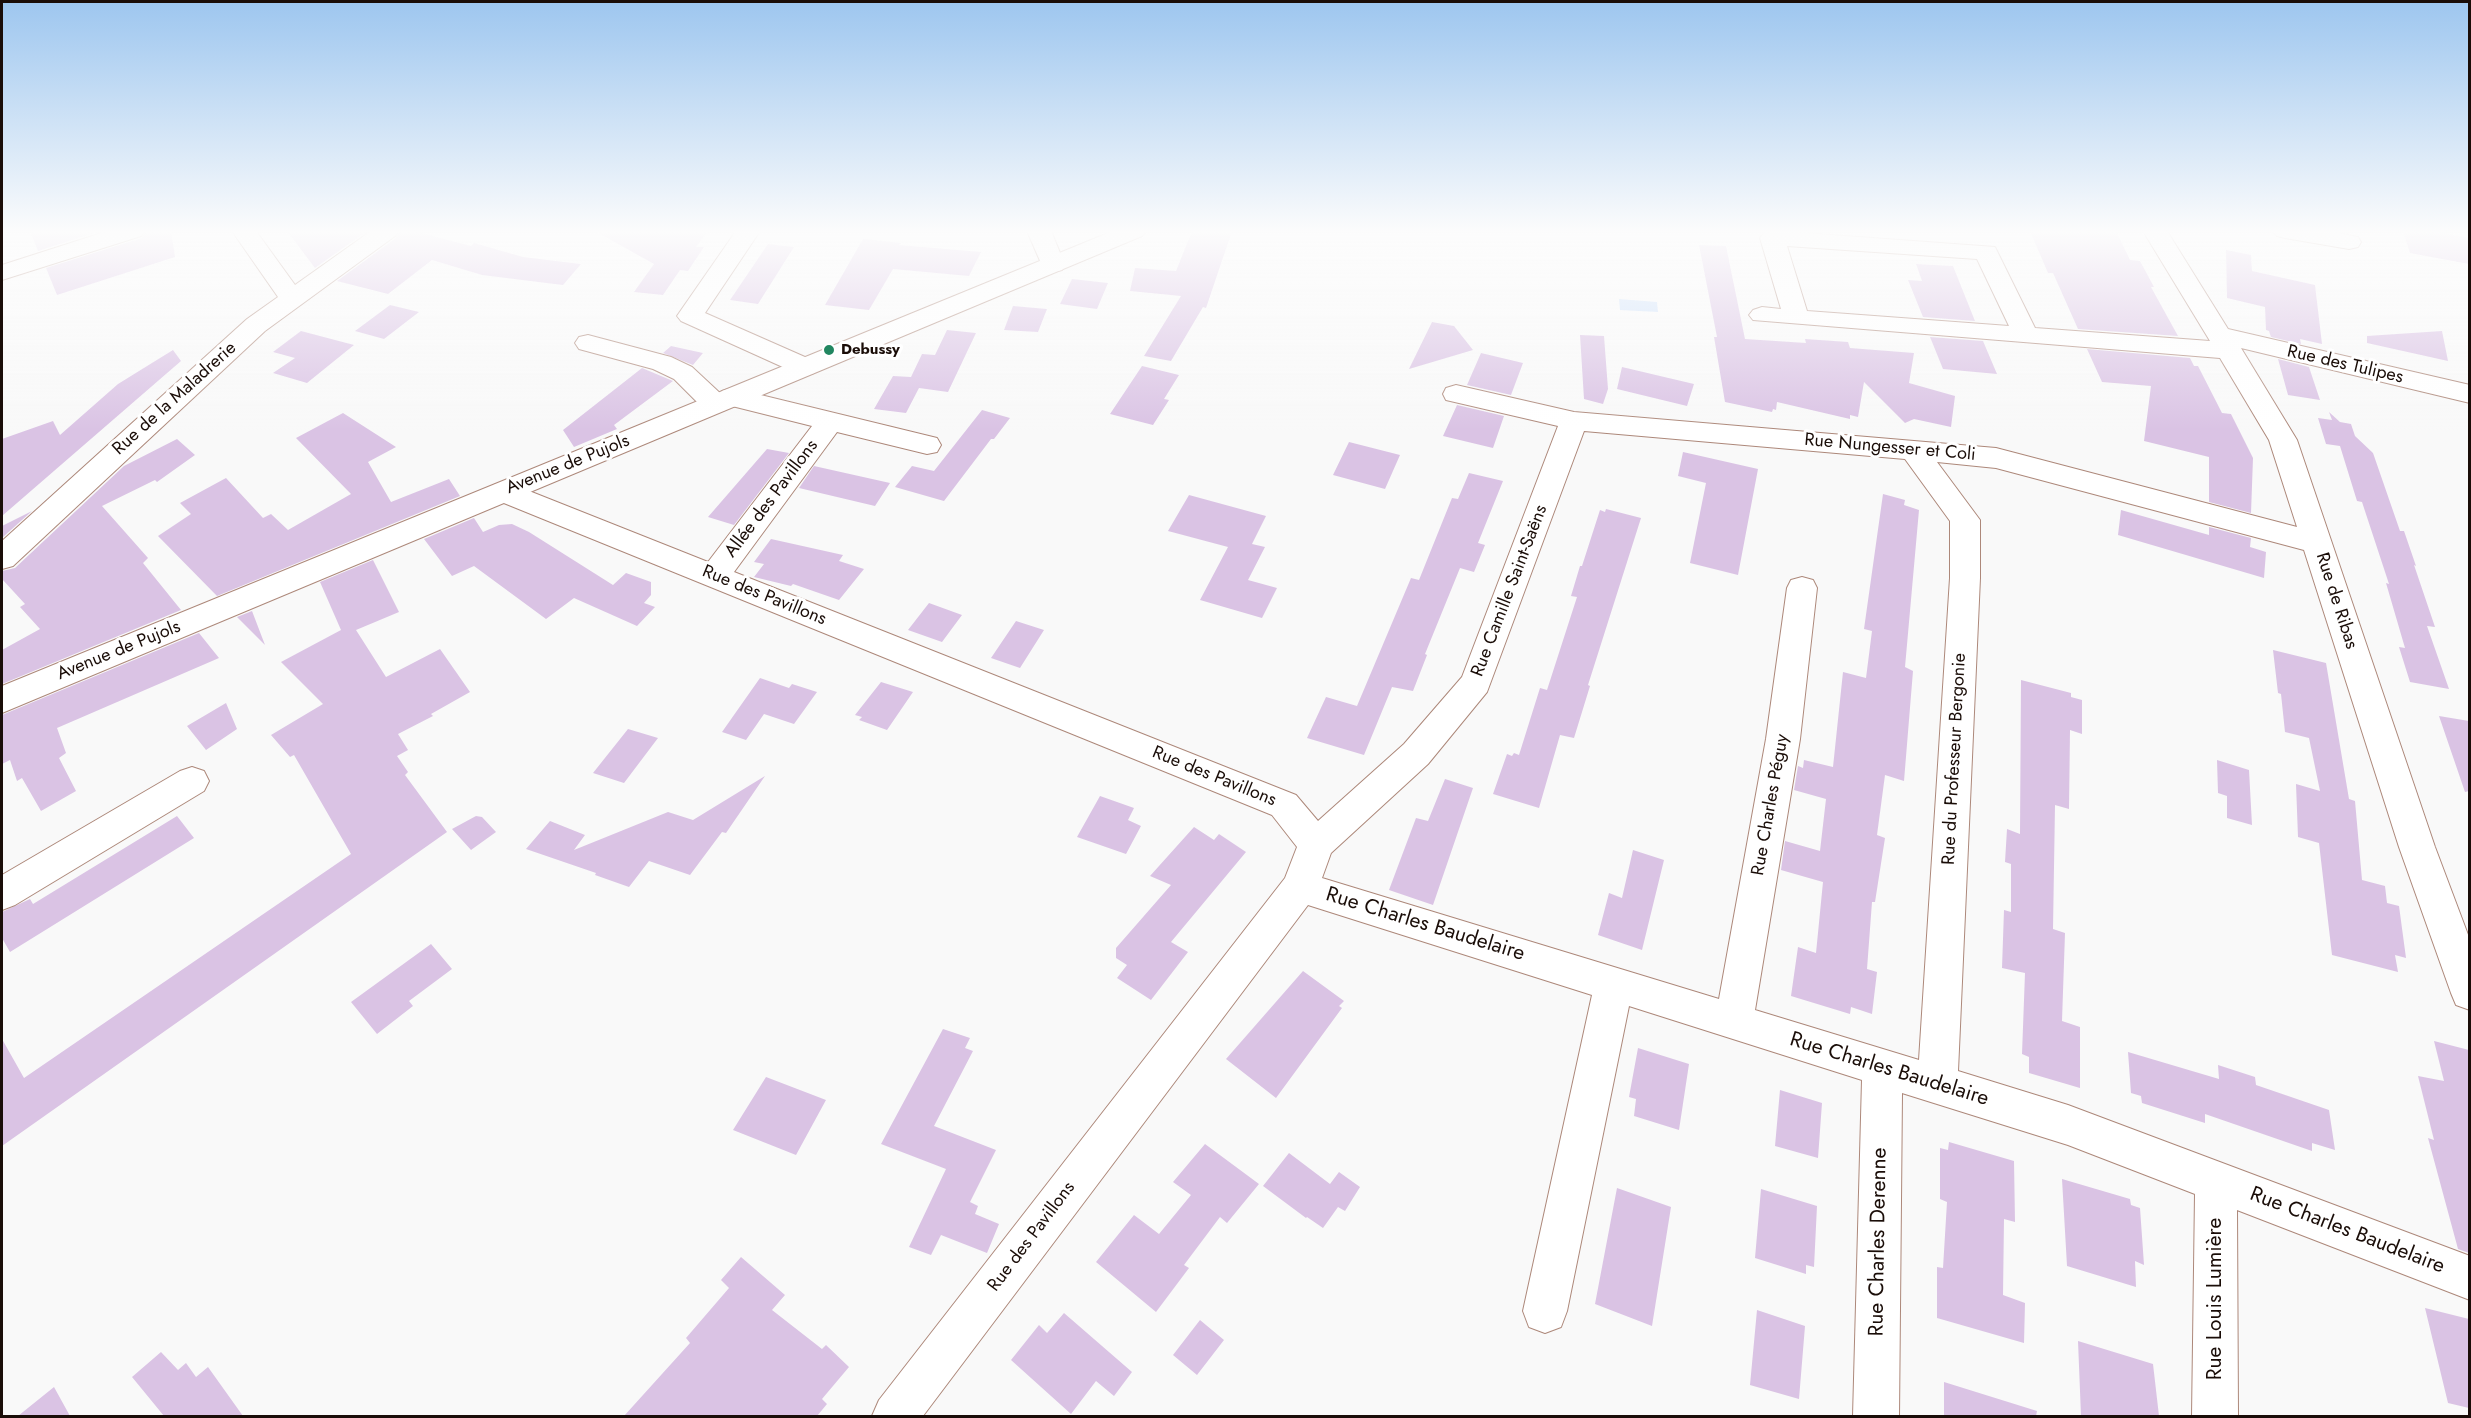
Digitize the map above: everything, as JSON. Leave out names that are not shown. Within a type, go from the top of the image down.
[{"type":"street","name":"Rue de la Maladrerie","points":[[2,558],[256,325],[297,297]]},
{"type":"street","points":[[703,297],[690,316],[805,367]]},
{"type":"street","name":"Avenue de Pujols","points":[[2,700],[975,297]]},
{"type":"street","points":[[1790,297],[1796,317]]},
{"type":"street","points":[[2008,297],[2026,335]]},
{"type":"street","name":"Rue de Ribas","points":[[2196,297],[2283,440],[2417,847],[2462,955],[2469,993]]},
{"type":"street","name":"Rue des Tulipes","points":[[1762,315],[2026,335],[2225,343],[2469,394]]},
{"type":"street","points":[[588,343],[662,363],[683,373],[724,401]]},
{"type":"street","name":"Rue Nungesser et Coli","points":[[1456,394],[1574,421],[1996,458],[2317,543]]},
{"type":"street","name":"Allée des Pavillons","points":[[724,401],[830,422],[927,445]]},
{"type":"street","name":"Rue Camille Saint-Saëns","points":[[1316,844],[1416,754],[1476,683],[1574,421]]},
{"type":"street","name":"Allée des Pavillons","points":[[714,576],[830,422]]},
{"type":"street","name":"Rue du Professeur Bergonie","points":[[1913,450],[1965,520],[1965,578],[1938,1085]]},
{"type":"street","name":"Rue des Pavillons","points":[[504,492],[1284,805],[1316,844],[1300,887],[895,1416]]},
{"type":"street","name":"Rue Charles Péguy","points":[[1734,1022],[1783,739],[1802,588]]},
{"type":"street","points":[[2,894],[192,781]]},
{"type":"street","name":"Rue Charles Baudelaire","points":[[1300,887],[2068,1125],[2469,1278]]},
{"type":"street","points":[[1545,1311],[1614,984]]},
{"type":"street","name":"Rue Charles Derenne","points":[[1876,1416],[1882,1068]]},
{"type":"street","name":"Rue Louis Lumière","points":[[2215,1416],[2216,1182]]},
{"type":"water","points":[[1619,299],[1657,302],[1658,312],[1620,310]]},
{"type":"building","points":[[732,297],[762,297],[758,304],[730,300]]},
{"type":"building","points":[[830,297],[877,297],[869,310],[825,305]]},
{"type":"building","points":[[1063,297],[1102,297],[1097,309],[1060,304]]},
{"type":"building","points":[[1180,297],[1210,297],[1206,308],[1203,307],[1171,361],[1144,356]]},
{"type":"building","points":[[1709,297],[1736,297],[1745,339],[1806,343],[1805,339],[1848,342],[1850,348],[1914,353],[1909,383],[1955,396],[1951,427],[1914,419],[1905,423],[1864,382],[1858,417],[1850,415],[1850,419],[1777,402],[1776,410],[1773,409],[1772,412],[1725,402],[1714,337],[1717,337]]},
{"type":"building","points":[[1915,297],[1965,297],[1975,321],[1923,317]]},
{"type":"building","points":[[2064,297],[2157,297],[2178,336],[2078,329]]},
{"type":"building","points":[[2316,297],[2322,344],[2300,339],[2301,344],[2271,337],[2269,331],[2266,330],[2265,307],[2227,298]]},
{"type":"building","points":[[390,305],[419,312],[384,339],[355,331]]},
{"type":"building","points":[[1013,306],[1047,309],[1038,332],[1004,330]]},
{"type":"building","points":[[1432,322],[1454,326],[1473,350],[1409,369]]},
{"type":"building","points":[[947,330],[976,333],[948,392],[919,388],[906,413],[874,409],[893,376],[911,377],[922,354],[935,355]]},
{"type":"building","points":[[301,331],[354,345],[307,383],[273,373],[295,358],[273,352]]},
{"type":"building","points":[[2442,331],[2448,361],[2367,343],[2367,336]]},
{"type":"building","points":[[1580,335],[1604,336],[1608,389],[1603,404],[1584,399]]},
{"type":"building","points":[[1930,337],[1983,341],[1997,374],[1943,369]]},
{"type":"building","points":[[671,346],[703,353],[693,365],[663,353]]},
{"type":"building","points":[[2087,349],[2190,358],[2194,366],[2198,366],[2222,413],[2231,414],[2253,458],[2251,513],[2209,502],[2209,457],[2144,441],[2151,386],[2102,382]]},
{"type":"building","points":[[173,350],[181,361],[2,516],[2,439],[53,421],[60,435],[118,384]]},
{"type":"building","points":[[1481,353],[1523,363],[1511,395],[1467,385]]},
{"type":"building","points":[[2278,359],[2309,367],[2320,400],[2288,395]]},
{"type":"building","points":[[1142,366],[1179,375],[1164,399],[1169,400],[1153,425],[1110,414]]},
{"type":"building","points":[[1622,367],[1694,384],[1687,406],[1617,389]]},
{"type":"building","points":[[642,368],[673,381],[614,425],[617,429],[574,447],[563,430]]},
{"type":"building","points":[[1457,405],[1504,416],[1493,448],[1443,436]]},
{"type":"building","points":[[982,410],[1010,418],[994,439],[991,439],[944,501],[895,487],[912,466],[934,471]]},
{"type":"building","points":[[2329,412],[2340,422],[2351,424],[2355,436],[2373,453],[2400,531],[2404,531],[2416,566],[2414,565],[2435,627],[2427,626],[2449,689],[2410,682],[2399,647],[2405,648],[2386,583],[2389,584],[2362,502],[2357,501],[2340,446],[2326,444],[2318,418],[2332,420]]},
{"type":"building","points":[[343,413],[396,447],[368,462],[391,502],[449,479],[460,496],[217,596],[158,536],[191,514],[180,503],[226,478],[263,518],[271,514],[288,530],[351,494],[296,438]]},
{"type":"building","points":[[177,439],[195,455],[157,482],[155,480],[102,506],[148,558],[143,563],[181,610],[2,684],[2,650],[40,629],[20,607],[25,604],[2,579],[2,571],[15,568],[124,466]]},
{"type":"building","points":[[1349,442],[1400,455],[1385,489],[1333,475]]},
{"type":"building","points":[[767,449],[789,453],[734,525],[708,517]]},
{"type":"building","points":[[1683,452],[1758,469],[1738,575],[1690,563],[1706,483],[1678,476]]},
{"type":"building","points":[[814,466],[890,483],[875,506],[799,488]]},
{"type":"building","points":[[1469,473],[1503,481],[1478,543],[1485,545],[1474,572],[1460,568],[1425,654],[1427,655],[1413,691],[1392,687],[1364,755],[1307,738],[1326,697],[1357,706],[1411,578],[1419,580],[1452,498],[1458,499]]},
{"type":"building","points":[[1883,494],[1905,500],[1904,505],[1919,510],[1905,667],[1913,671],[1904,781],[1885,775],[1877,835],[1885,838],[1875,902],[1872,902],[1867,969],[1877,972],[1872,1014],[1851,1007],[1850,1014],[1791,996],[1798,947],[1816,953],[1823,882],[1781,870],[1785,841],[1820,851],[1826,799],[1794,790],[1798,766],[1803,768],[1804,760],[1833,767],[1843,672],[1866,678],[1872,631],[1864,629]]},
{"type":"building","points":[[1189,495],[1266,516],[1252,544],[1265,547],[1248,580],[1277,588],[1262,618],[1200,600],[1228,547],[1168,531]]},
{"type":"building","points":[[1606,509],[1641,518],[1588,685],[1590,686],[1574,738],[1560,735],[1539,808],[1493,794],[1507,754],[1519,755],[1540,688],[1547,690],[1577,597],[1571,596],[1580,566],[1582,566],[1600,510],[1605,512]]},
{"type":"building","points":[[2121,510],[2209,535],[2209,527],[2251,538],[2250,547],[2266,552],[2264,578],[2118,535]]},
{"type":"building","points":[[32,511],[2,538],[2,526]]},
{"type":"building","points":[[474,518],[483,532],[499,525],[512,524],[529,532],[613,585],[626,573],[651,582],[651,595],[644,603],[655,607],[637,626],[574,598],[546,619],[474,566],[452,576],[424,539]]},
{"type":"building","points":[[771,539],[843,555],[839,561],[864,569],[839,600],[793,584],[791,586],[754,577],[764,564],[754,562]]},
{"type":"building","points":[[373,560],[399,612],[356,630],[386,677],[440,649],[470,692],[431,714],[433,716],[398,734],[408,750],[397,756],[408,772],[405,775],[447,832],[2,1146],[2,1039],[24,1078],[351,854],[294,755],[290,757],[271,735],[323,704],[281,662],[341,630],[320,582]]},
{"type":"building","points":[[929,603],[962,615],[942,642],[908,630]]},
{"type":"building","points":[[252,611],[265,645],[237,617]]},
{"type":"building","points":[[1016,621],[1044,630],[1020,668],[991,658]]},
{"type":"building","points":[[199,633],[219,658],[57,728],[66,753],[59,758],[76,791],[41,811],[22,778],[17,781],[10,760],[2,764],[2,715]]},
{"type":"building","points":[[2273,650],[2326,663],[2349,799],[2355,801],[2362,880],[2385,886],[2387,903],[2399,906],[2406,958],[2395,955],[2398,972],[2332,955],[2319,843],[2298,837],[2296,784],[2320,791],[2309,738],[2285,732]]},
{"type":"building","points":[[760,678],[789,688],[792,684],[817,692],[794,724],[764,714],[746,740],[722,732]]},
{"type":"building","points":[[2021,680],[2071,693],[2071,697],[2082,700],[2082,734],[2070,730],[2069,809],[2055,805],[2053,929],[2065,933],[2062,1021],[2080,1027],[2080,1088],[2029,1073],[2029,1057],[2022,1054],[2025,973],[2002,968],[2004,910],[2011,912],[2011,864],[2005,862],[2007,829],[2020,834]]},
{"type":"building","points":[[881,682],[913,692],[887,730],[859,720],[862,717],[855,715]]},
{"type":"building","points":[[226,703],[237,729],[206,750],[187,726]]},
{"type":"building","points":[[2439,716],[2469,721],[2469,791],[2465,792]]},
{"type":"building","points":[[628,729],[658,738],[624,783],[593,773]]},
{"type":"building","points":[[2217,760],[2249,770],[2252,825],[2227,818],[2227,796],[2218,793]]},
{"type":"building","points":[[765,776],[726,833],[722,832],[690,875],[649,861],[629,887],[526,849],[550,821],[585,835],[574,850],[668,812],[693,820]]},
{"type":"building","points":[[1445,779],[1473,788],[1433,905],[1389,890],[1416,818],[1428,821]]},
{"type":"building","points":[[1100,796],[1134,808],[1128,820],[1141,826],[1126,854],[1077,837]]},
{"type":"building","points":[[177,816],[194,838],[10,952],[2,938],[2,912],[30,899],[33,904]]},
{"type":"building","points":[[476,816],[482,817],[496,832],[471,850],[452,829]]},
{"type":"building","points":[[1194,827],[1214,840],[1219,834],[1246,852],[1171,942],[1188,952],[1151,1000],[1117,978],[1127,965],[1116,958],[1116,948],[1171,885],[1150,876]]},
{"type":"building","points":[[1633,850],[1664,860],[1642,950],[1598,935],[1609,893],[1622,898]]},
{"type":"building","points":[[431,944],[452,969],[409,1001],[413,1006],[377,1034],[351,1002]]},
{"type":"building","points":[[1303,971],[1344,1001],[1339,1006],[1342,1008],[1276,1098],[1226,1059]]},
{"type":"building","points":[[943,1029],[970,1038],[965,1048],[973,1051],[934,1126],[996,1150],[970,1202],[978,1206],[975,1214],[999,1224],[987,1253],[941,1235],[931,1255],[909,1247],[946,1169],[881,1144]]},
{"type":"building","points":[[2434,1041],[2469,1050],[2469,1253],[2458,1249],[2428,1138],[2434,1140],[2418,1076],[2444,1081]]},
{"type":"building","points":[[1638,1048],[1689,1064],[1679,1130],[1634,1116],[1636,1099],[1629,1097]]},
{"type":"building","points":[[2128,1052],[2219,1079],[2218,1065],[2255,1077],[2256,1085],[2329,1110],[2335,1150],[2312,1143],[2312,1151],[2205,1114],[2205,1123],[2142,1103],[2141,1096],[2131,1093]]},
{"type":"building","points":[[766,1077],[826,1100],[796,1155],[733,1130]]},
{"type":"building","points":[[1780,1090],[1822,1103],[1818,1158],[1775,1146]]},
{"type":"building","points":[[1949,1142],[2014,1161],[2015,1222],[2004,1219],[2003,1295],[2025,1303],[2024,1343],[1937,1318],[1937,1267],[1943,1268],[1947,1202],[1940,1199],[1940,1148],[1948,1150]]},
{"type":"building","points":[[1205,1144],[1259,1184],[1227,1223],[1220,1217],[1184,1265],[1189,1268],[1156,1312],[1096,1262],[1134,1215],[1159,1234],[1191,1195],[1173,1182]]},
{"type":"building","points":[[1289,1153],[1330,1184],[1339,1172],[1360,1187],[1345,1211],[1338,1207],[1323,1228],[1263,1186]]},
{"type":"building","points":[[2062,1179],[2130,1199],[2131,1205],[2140,1208],[2144,1265],[2135,1261],[2136,1287],[2067,1266]]},
{"type":"building","points":[[1617,1188],[1671,1207],[1652,1326],[1595,1304]]},
{"type":"building","points":[[1761,1189],[1817,1206],[1814,1267],[1806,1265],[1806,1274],[1755,1258]]},
{"type":"building","points":[[741,1257],[785,1295],[772,1310],[822,1349],[826,1345],[849,1367],[822,1399],[827,1404],[817,1416],[624,1416],[690,1343],[686,1338],[729,1288],[721,1280]]},
{"type":"building","points":[[2425,1308],[2469,1319],[2469,1408],[2448,1403]]},
{"type":"building","points":[[1757,1310],[1805,1326],[1799,1399],[1750,1385]]},
{"type":"building","points":[[1064,1313],[1132,1372],[1114,1396],[1096,1381],[1071,1414],[1011,1360],[1039,1325],[1047,1333]]},
{"type":"building","points":[[1200,1320],[1224,1340],[1197,1375],[1173,1355]]},
{"type":"building","points":[[2078,1341],[2153,1364],[2159,1416],[2081,1416]]},
{"type":"building","points":[[161,1352],[178,1370],[186,1363],[196,1377],[208,1367],[243,1416],[164,1416],[132,1377]]},
{"type":"building","points":[[1944,1382],[2037,1411],[2036,1416],[1944,1416]]},
{"type":"building","points":[[54,1387],[70,1416],[18,1416]]},
{"type":"place","name":"Debussy","points":[[829,350]]}]
